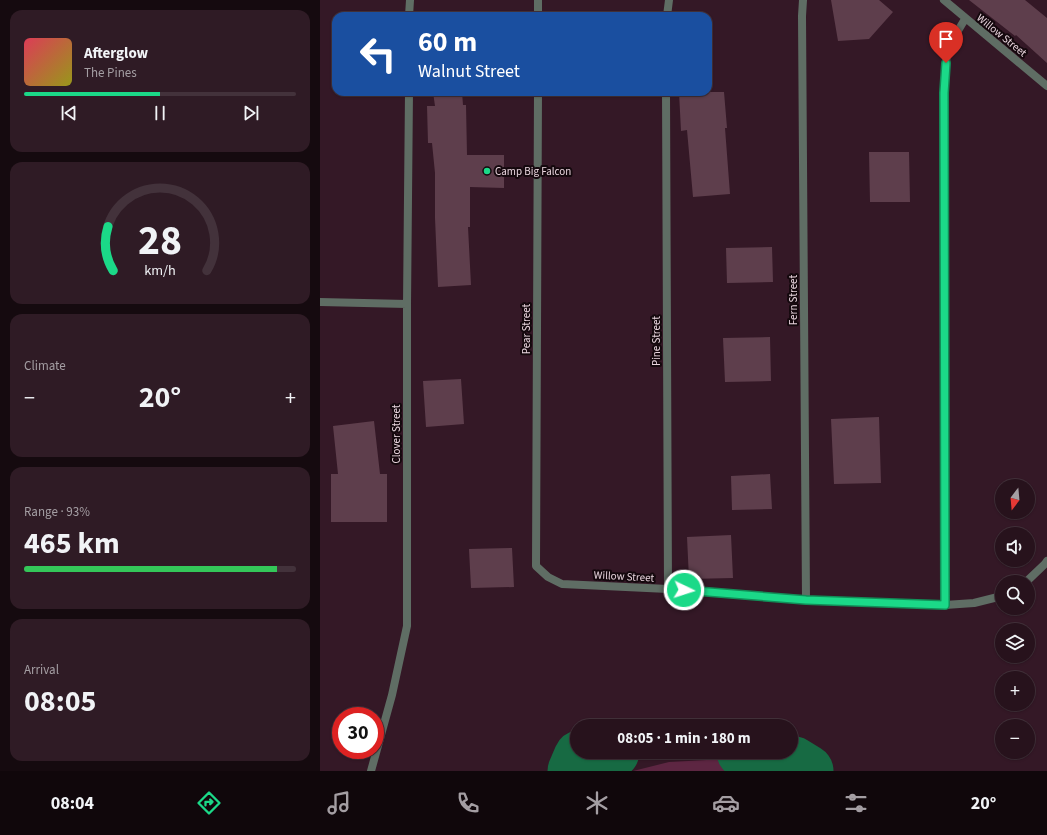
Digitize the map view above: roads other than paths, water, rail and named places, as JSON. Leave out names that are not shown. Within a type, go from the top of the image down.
[{"type":"street","points":[[409,12],[410,0]]},
{"type":"street","points":[[538,0],[538,12]]},
{"type":"street","points":[[668,12],[669,0]]},
{"type":"street","name":"Fern Street","points":[[803,0],[806,600]]},
{"type":"street","name":"Willow Street","points":[[944,0],[1047,86]]},
{"type":"street","points":[[945,605],[945,72],[947,54],[953,39],[965,18]]},
{"type":"street","name":"Clover Street","points":[[371,771],[392,695],[408,626],[407,304],[409,96]]},
{"type":"street","name":"Pear Street","points":[[536,566],[538,96]]},
{"type":"street","name":"Pine Street","points":[[666,96],[668,589]]},
{"type":"street","points":[[320,302],[407,304]]},
{"type":"street","points":[[1033,575],[1047,561]]},
{"type":"street","name":"Willow Street","points":[[536,566],[548,577],[562,584],[668,589],[806,600],[945,605],[974,603],[995,598]]},
{"type":"waterway","points":[[574,771],[579,759]]},
{"type":"waterway","points":[[775,759],[794,763],[807,771]]},
{"type":"place","name":"Camp Big Falcon","points":[[487,171]]}]
